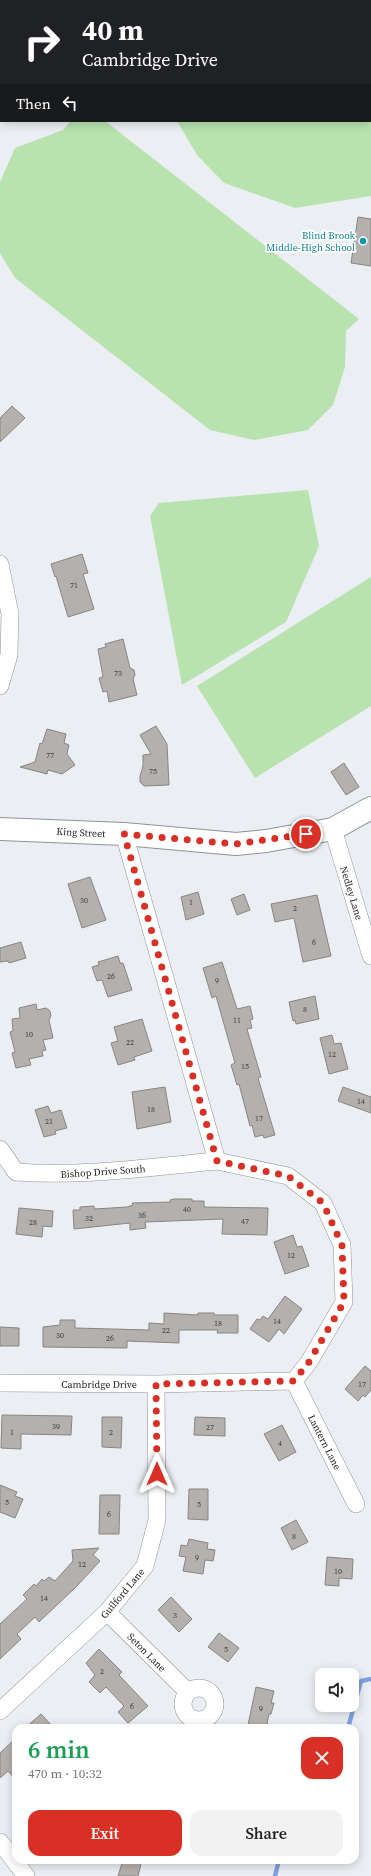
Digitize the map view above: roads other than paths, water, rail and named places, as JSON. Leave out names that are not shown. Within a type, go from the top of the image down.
[{"type":"main road","name":"King Street","points":[[0,829],[124,834],[236,844],[266,841],[333,829],[371,808]]},
{"type":"street","points":[[0,564],[10,614],[9,655],[0,686]]},
{"type":"street","name":"Nedley Lane","points":[[333,829],[371,956]]},
{"type":"street","points":[[124,834],[217,1161],[288,1176],[323,1203],[342,1245],[344,1302],[309,1362],[294,1381]]},
{"type":"street","name":"Bishop Drive South","points":[[0,1149],[16,1172],[50,1174],[84,1173],[217,1161]]},
{"type":"street","name":"Cambridge Drive","points":[[0,1383],[156,1384],[294,1381]]},
{"type":"street","name":"Lantern Lane","points":[[294,1381],[356,1504]]},
{"type":"street","name":"Guilford Lane","points":[[0,1711],[107,1612],[145,1566],[157,1520],[156,1384]]},
{"type":"street","name":"Seton Lane","points":[[107,1612],[188,1692]]},
{"type":"street","points":[[0,1842],[12,1858]]},
{"type":"street","points":[[17,1864],[26,1876]]},
{"type":"waterway","points":[[349,1724],[361,1681],[371,1679]]},
{"type":"waterway","points":[[275,1876],[278,1864]]},
{"type":"place","name":"Blind Brook Middle-High School","points":[[363,241]]}]
